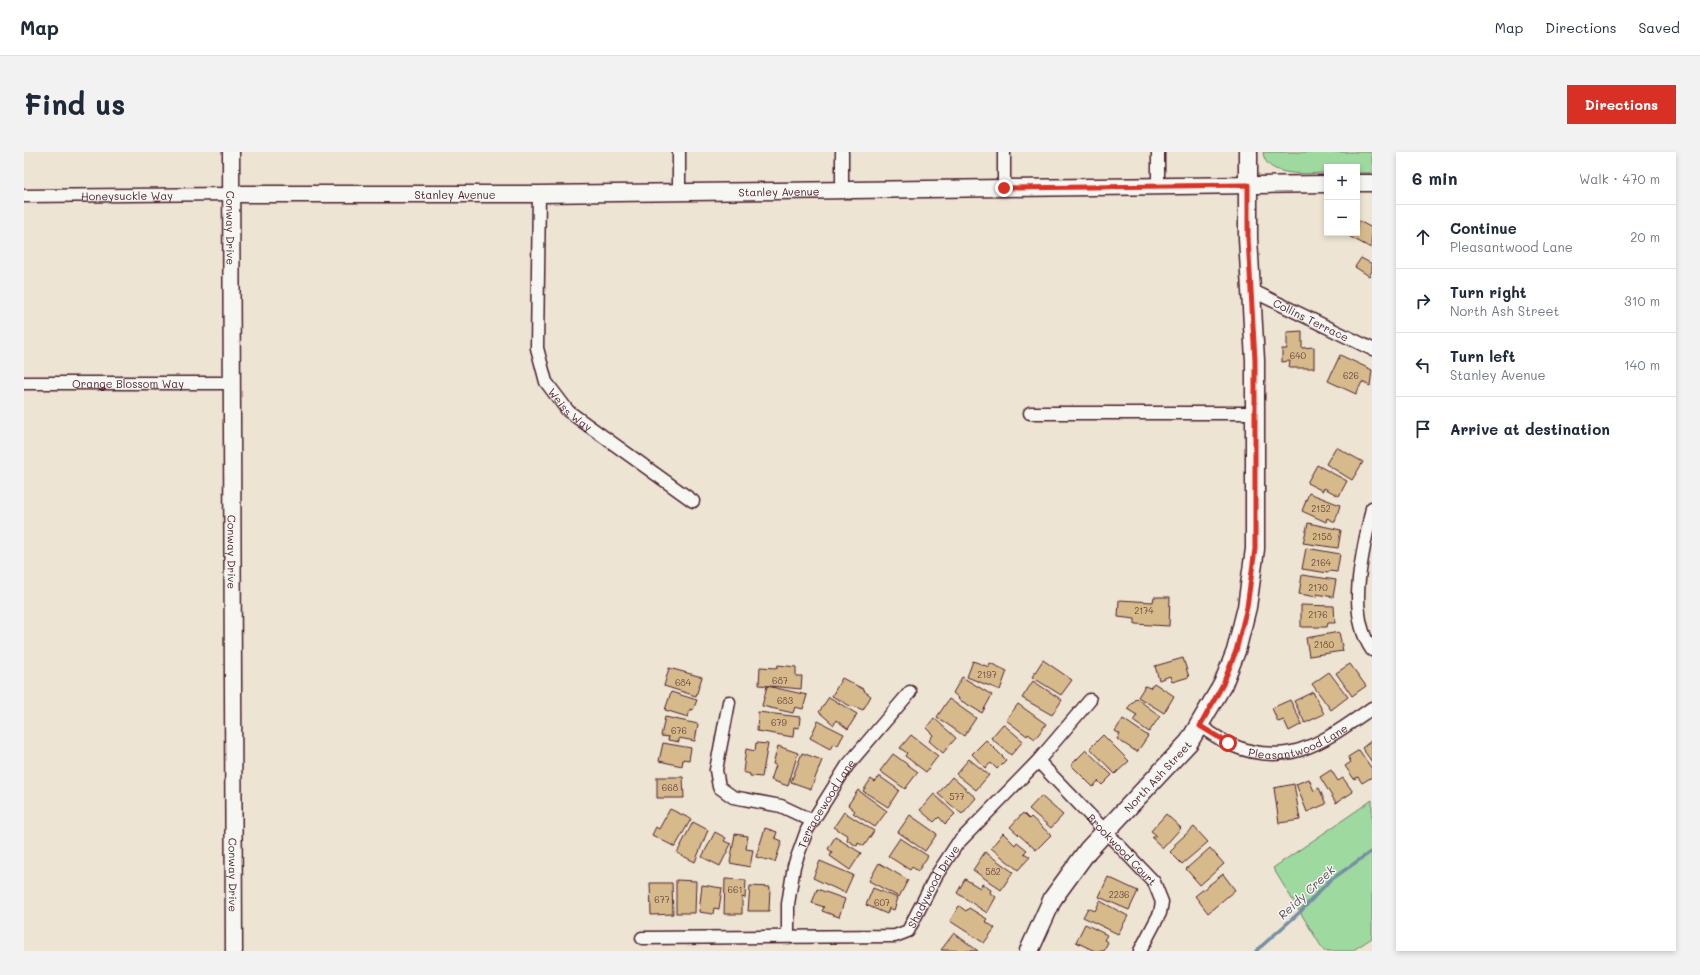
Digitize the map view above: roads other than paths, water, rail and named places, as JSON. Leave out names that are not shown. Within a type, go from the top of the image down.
[{"type":"main road","name":"North Ash Street","points":[[1029,951],[1053,898],[1088,850],[1106,833],[1189,742],[1200,726],[1223,684],[1236,651],[1247,607],[1255,549],[1256,413],[1248,238],[1248,152]]},
{"type":"street","name":"Conway Drive","points":[[231,152],[234,951]]},
{"type":"street","points":[[678,152],[679,192]]},
{"type":"street","points":[[842,152],[842,190]]},
{"type":"street","points":[[1004,152],[1004,188]]},
{"type":"street","points":[[1158,152],[1158,186]]},
{"type":"street","points":[[1360,183],[1372,183]]},
{"type":"street","name":"Stanley Avenue","points":[[231,194],[539,194],[1324,184]]},
{"type":"street","name":"Honeysuckle Way","points":[[24,196],[231,194]]},
{"type":"street","name":"Weiss Way","points":[[539,194],[536,348],[546,382],[568,410],[693,501]]},
{"type":"street","name":"Collins Terrace","points":[[1251,290],[1372,349]]},
{"type":"street","name":"Orange Blossom Way","points":[[24,383],[232,383]]},
{"type":"street","points":[[1030,413],[1256,413]]},
{"type":"street","points":[[1372,508],[1358,581],[1357,600],[1363,629],[1372,650]]},
{"type":"street","name":"Terracewood Lane","points":[[788,936],[788,904],[794,866],[807,830],[847,766],[910,692]]},
{"type":"street","name":"Shadywood Drive","points":[[642,938],[895,936],[908,931],[936,876],[958,844],[1038,761],[1090,700]]},
{"type":"street","points":[[729,702],[716,770],[719,787],[733,797],[781,806],[813,821]]},
{"type":"street","name":"Pleasantwood Lane","points":[[1200,726],[1228,743],[1258,754],[1294,753],[1326,740],[1372,708]]},
{"type":"street","name":"Brookwood Court","points":[[1038,761],[1154,882],[1162,902],[1160,913],[1140,951]]},
{"type":"waterway","name":"Reidy Creek","points":[[1256,951],[1300,912],[1329,881],[1372,851]]}]
